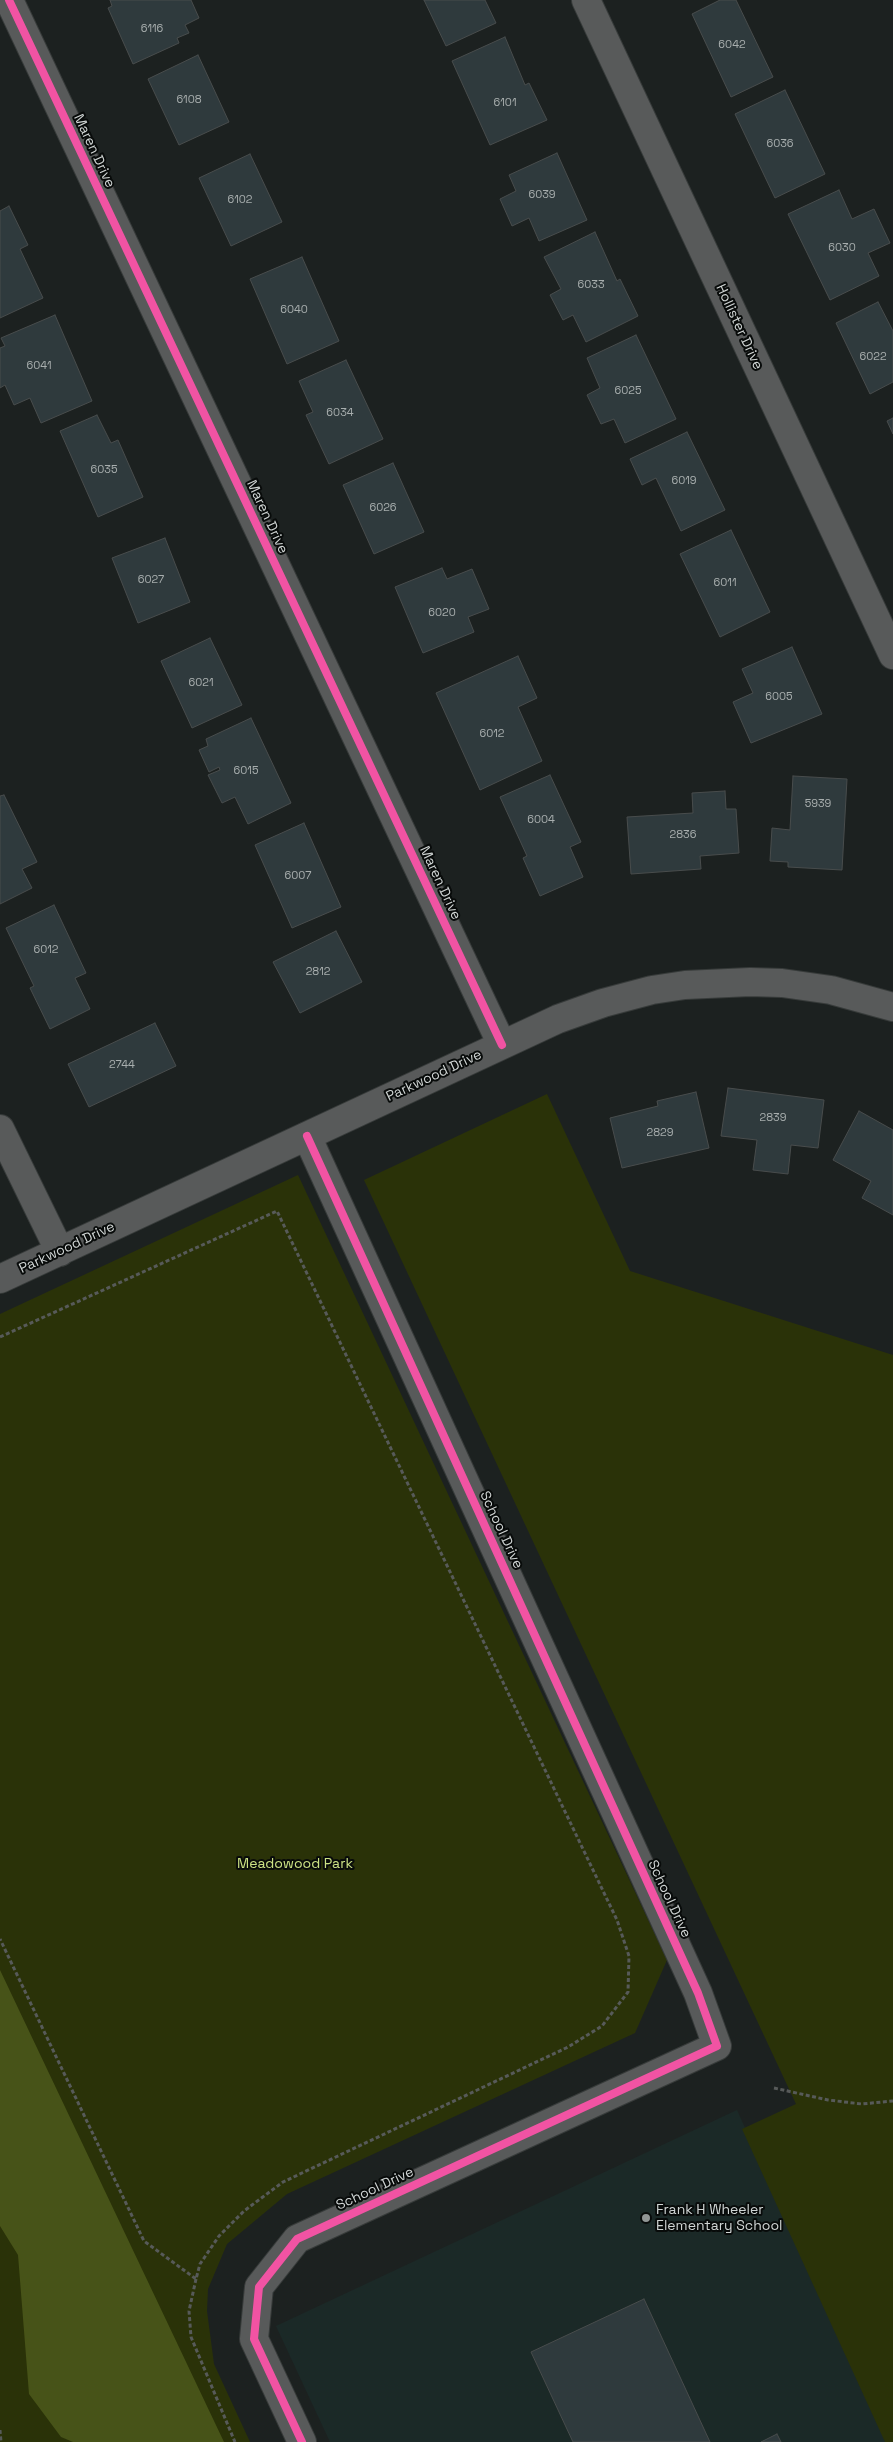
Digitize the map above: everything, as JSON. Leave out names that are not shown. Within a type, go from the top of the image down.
[{"type":"street","name":"Maren Drive","points":[[9,0],[502,1045]]},
{"type":"street","name":"Hollister Drive","points":[[586,0],[893,654]]},
{"type":"street","name":"Parkwood Drive","points":[[0,1279],[558,1019],[603,1003],[652,990],[684,985],[750,982],[782,983],[848,993],[893,1007]]},
{"type":"street","points":[[0,1129],[60,1252]]},
{"type":"street","name":"School Drive","points":[[302,2442],[254,2339],[259,2287],[297,2239],[717,2046],[698,1993],[307,1136]]},
{"type":"path","points":[[0,1337],[277,1211],[617,1920],[629,1956],[628,1992],[602,2026],[568,2048],[283,2182],[244,2211],[219,2236],[200,2264],[189,2311],[191,2337],[235,2442]]},
{"type":"path","points":[[0,1940],[144,2241],[196,2279]]},
{"type":"path","points":[[774,2088],[828,2100],[862,2104],[893,2101]]},
{"type":"path","points":[[0,2430],[2,2442]]},
{"type":"shaded area","name":"Frank H Wheeler Elementary School","points":[[737,2110],[886,2442],[330,2442],[276,2326]]},
{"type":"green space","points":[[547,1094],[630,1271],[893,1355],[893,2442],[885,2442],[742,2129],[796,2104],[364,1180]]},
{"type":"green space","name":"Meadowood Park","points":[[298,1175],[667,1960],[635,2033],[287,2194],[227,2244],[208,2289],[207,2311],[214,2364],[250,2442],[0,2442],[0,1314]]},
{"type":"green space","points":[[0,1970],[224,2442],[73,2442],[61,2437],[29,2394],[18,2255],[0,2226]]},
{"type":"building","points":[[110,0],[191,0],[199,18],[185,25],[189,33],[177,38],[179,43],[133,64],[108,8],[112,6]]},
{"type":"building","points":[[424,0],[485,0],[496,23],[446,46]]},
{"type":"building","points":[[720,0],[736,0],[773,77],[731,97],[692,14]]},
{"type":"building","points":[[505,37],[525,85],[529,83],[547,120],[490,145],[452,61]]},
{"type":"building","points":[[198,55],[229,122],[179,145],[148,79]]},
{"type":"building","points":[[785,90],[825,174],[775,198],[735,114]]},
{"type":"building","points":[[557,153],[587,220],[539,241],[529,218],[512,226],[500,199],[516,191],[509,175]]},
{"type":"building","points":[[250,154],[282,222],[231,246],[199,178]]},
{"type":"building","points":[[839,190],[852,219],[874,209],[890,243],[868,253],[879,276],[830,300],[788,214]]},
{"type":"building","points":[[9,206],[28,245],[20,249],[43,298],[0,318],[0,211]]},
{"type":"building","points":[[595,232],[617,281],[620,279],[638,316],[586,342],[573,315],[563,320],[550,295],[561,289],[544,257]]},
{"type":"building","points":[[302,257],[339,341],[287,364],[250,279]]},
{"type":"building","points":[[878,302],[893,331],[893,382],[870,394],[836,323]]},
{"type":"building","points":[[55,315],[92,401],[41,423],[30,398],[14,405],[5,385],[0,388],[0,348],[5,346],[1,338]]},
{"type":"building","points":[[636,335],[676,419],[625,443],[614,419],[601,424],[587,395],[600,388],[587,358]]},
{"type":"building","points":[[346,360],[383,439],[329,464],[306,415],[313,412],[299,381]]},
{"type":"building","points":[[97,415],[111,443],[118,440],[143,497],[98,517],[60,431]]},
{"type":"building","points":[[893,418],[893,434],[887,421]]},
{"type":"building","points":[[687,432],[725,510],[681,531],[656,478],[642,485],[630,459]]},
{"type":"building","points":[[393,463],[424,532],[374,554],[343,485]]},
{"type":"building","points":[[731,530],[770,612],[720,637],[680,554]]},
{"type":"building","points":[[165,538],[190,602],[138,623],[112,558]]},
{"type":"building","points":[[442,568],[447,579],[472,569],[489,609],[468,617],[474,632],[423,653],[395,587]]},
{"type":"building","points":[[210,638],[242,705],[192,728],[161,661]]},
{"type":"building","points":[[792,647],[822,714],[751,743],[733,702],[753,693],[742,669]]},
{"type":"building","points":[[518,656],[537,698],[518,707],[542,761],[480,790],[436,693]]},
{"type":"building","points":[[251,718],[291,803],[248,824],[235,797],[222,803],[208,775],[220,770],[219,767],[209,772],[199,750],[208,746],[206,739]]},
{"type":"building","points":[[550,775],[581,842],[570,847],[583,877],[540,896],[523,858],[527,856],[500,797]]},
{"type":"building","points":[[793,776],[847,779],[842,870],[788,867],[788,862],[770,861],[772,828],[790,830]]},
{"type":"building","points":[[725,791],[726,809],[736,809],[739,853],[700,856],[701,869],[631,874],[627,817],[693,813],[692,793]]},
{"type":"building","points":[[4,795],[37,862],[22,869],[32,888],[0,904],[0,796]]},
{"type":"building","points":[[304,823],[341,907],[292,928],[255,845]]},
{"type":"building","points":[[54,905],[86,973],[75,978],[90,1009],[50,1029],[30,988],[34,986],[6,928]]},
{"type":"building","points":[[336,931],[362,982],[300,1013],[273,962]]},
{"type":"building","points":[[155,1023],[176,1066],[89,1107],[68,1064]]},
{"type":"building","points":[[728,1088],[824,1100],[818,1148],[791,1145],[788,1174],[753,1170],[757,1140],[721,1136]]},
{"type":"building","points":[[696,1092],[709,1148],[622,1168],[610,1118],[658,1106],[657,1101]]},
{"type":"building","points":[[859,1111],[893,1130],[893,1215],[862,1198],[871,1181],[833,1160]]},
{"type":"building","points":[[644,2299],[710,2442],[573,2442],[531,2352]]},
{"type":"building","points":[[777,2434],[781,2442],[761,2442]]},
{"type":"cycle path","points":[[9,0],[502,1045]]},
{"type":"cycle path","points":[[302,2442],[254,2339],[259,2287],[297,2239],[717,2046],[698,1993],[307,1136]]},
{"type":"place","name":"Frank H Wheeler Elementary School","points":[[646,2218]]}]
